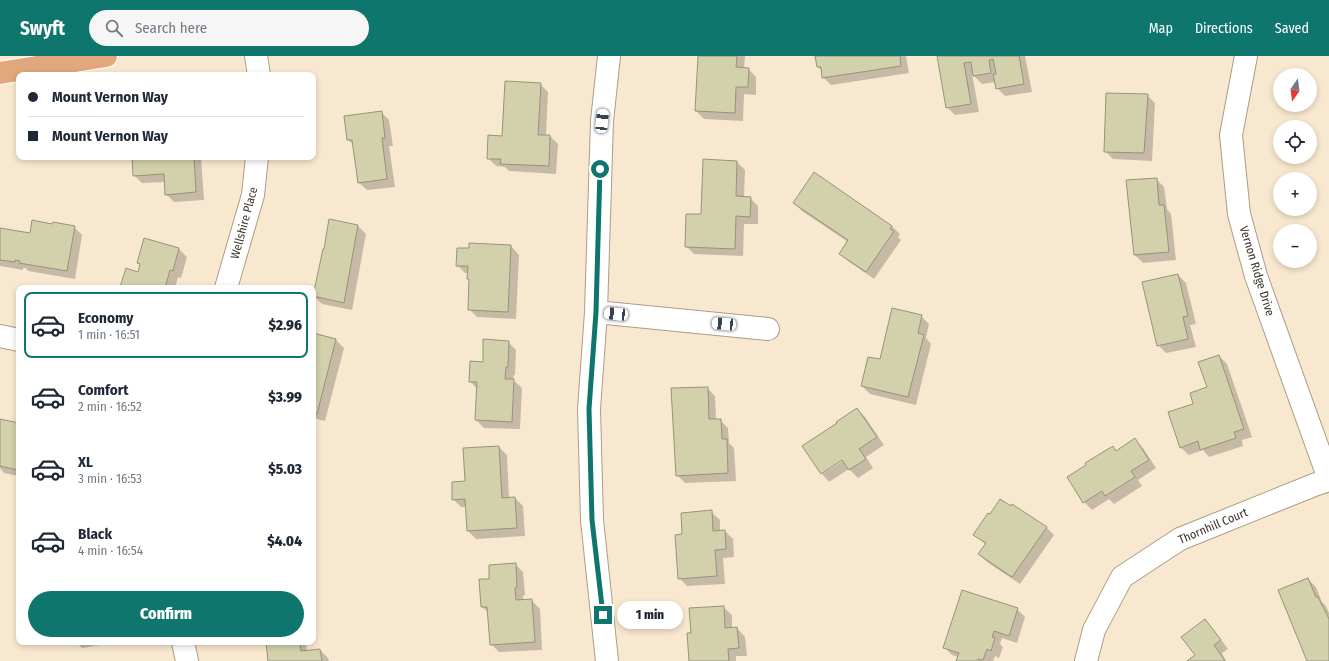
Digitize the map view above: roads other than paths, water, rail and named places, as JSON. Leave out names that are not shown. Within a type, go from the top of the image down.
[{"type":"main road","points":[[0,73],[106,56]]},
{"type":"street","points":[[256,56],[259,72]]},
{"type":"street","points":[[607,661],[592,520],[589,409],[596,312],[602,121],[609,56]]},
{"type":"street","name":"Vernon Ridge Drive","points":[[1246,56],[1231,135],[1240,214],[1256,276],[1329,480]]},
{"type":"street","name":"Wellshire Place","points":[[227,285],[253,195],[257,160]]},
{"type":"street","points":[[596,312],[768,329]]},
{"type":"street","points":[[0,336],[16,339]]},
{"type":"street","name":"Thornhill Court","points":[[1086,661],[1094,630],[1122,577],[1180,539],[1329,480]]},
{"type":"street","points":[[184,645],[187,661]]}]
